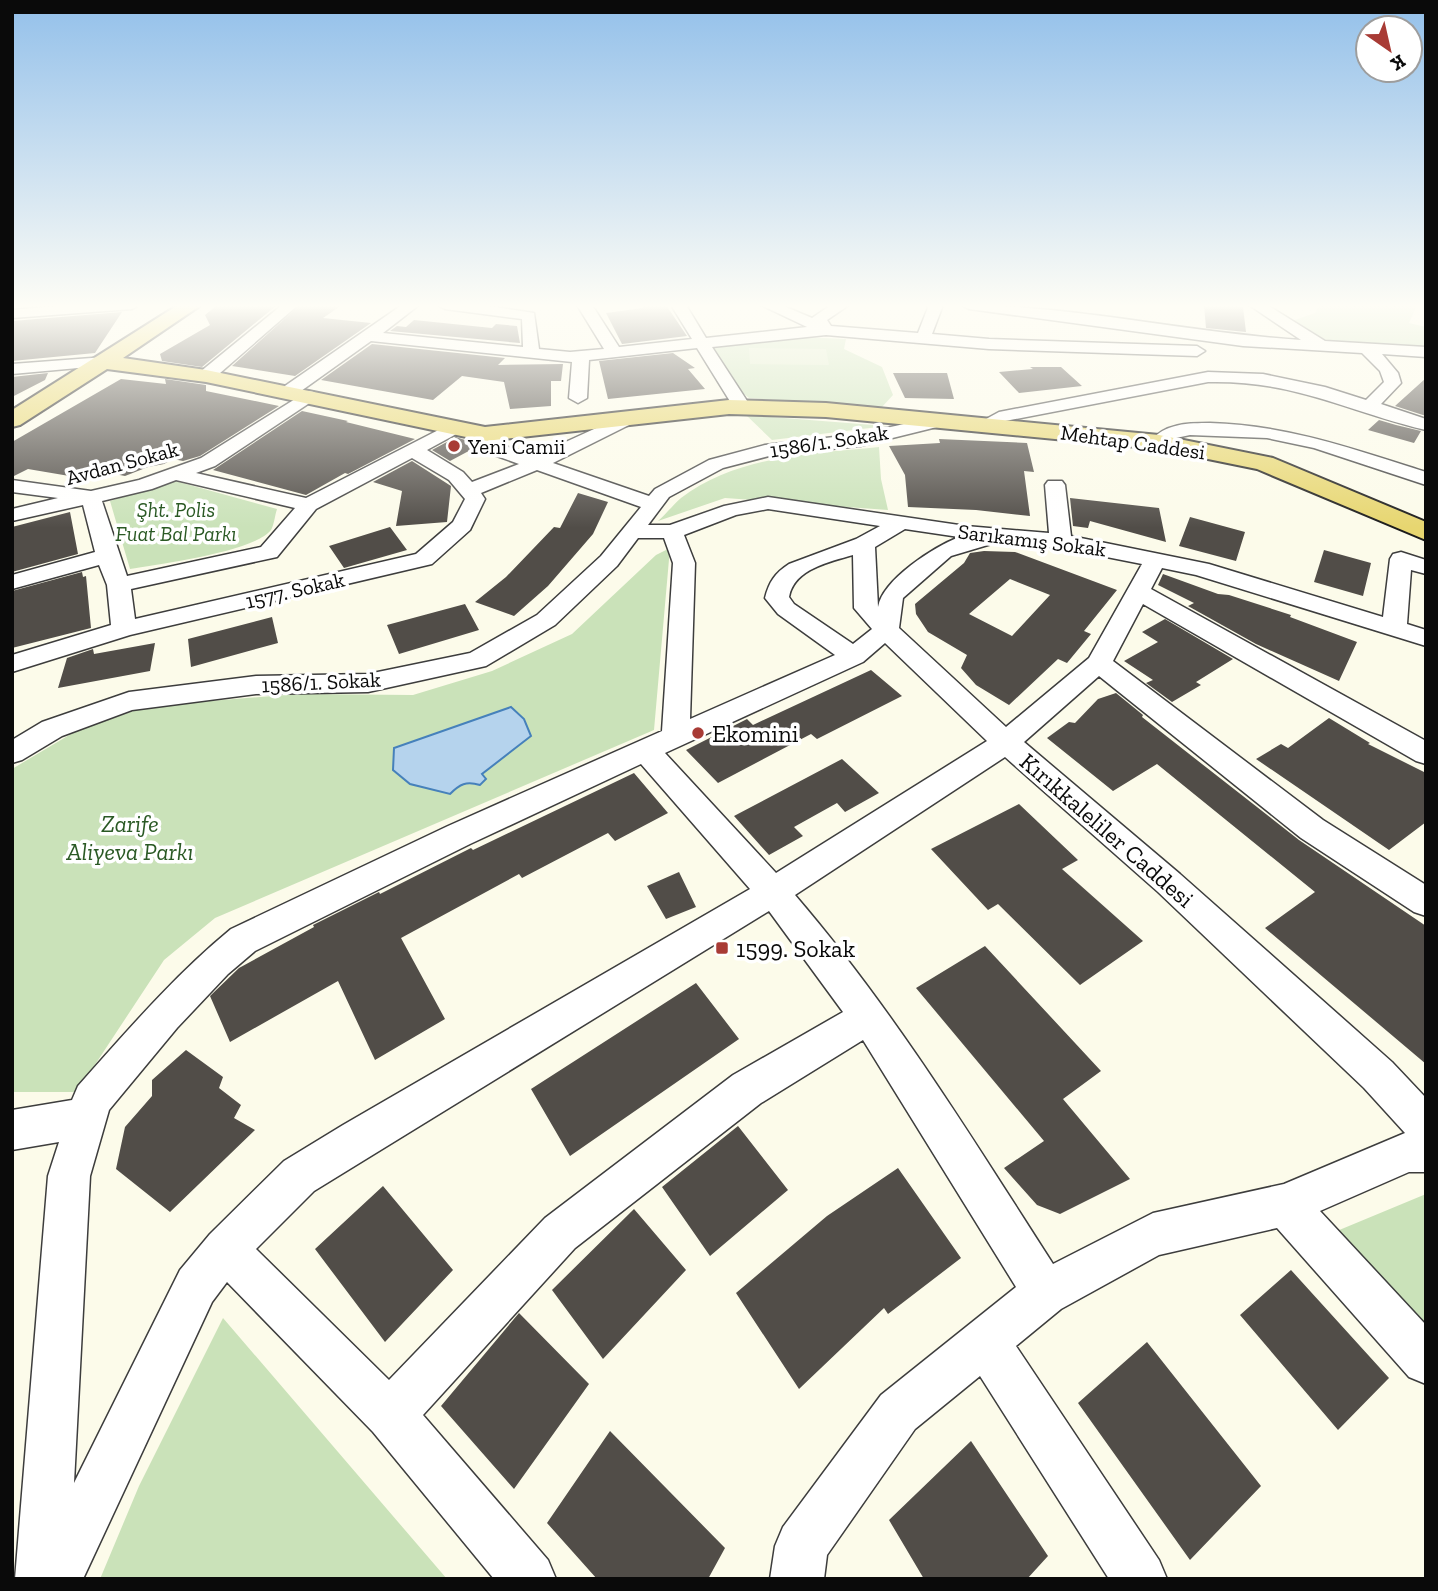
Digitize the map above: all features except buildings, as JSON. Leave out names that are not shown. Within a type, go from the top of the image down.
[{"type":"main road","points":[[12,420],[87,379]]},
{"type":"main road","name":"Mehtap Caddesi","points":[[223,379],[485,434],[742,407],[826,410],[1159,442],[1264,463],[1426,532]]},
{"type":"street","name":"Avdan Sokak","points":[[12,515],[145,485],[208,462],[317,379]]},
{"type":"street","points":[[578,398],[579,379]]},
{"type":"street","points":[[725,379],[742,407]]},
{"type":"street","points":[[984,425],[999,417],[1032,410],[1201,379]]},
{"type":"street","points":[[1260,379],[1370,406],[1426,425]]},
{"type":"street","points":[[1370,406],[1393,383],[1392,379]]},
{"type":"street","points":[[413,450],[456,476],[468,491],[535,464],[629,418]]},
{"type":"street","name":"1586/1. Sokak","points":[[12,753],[52,729],[129,701],[256,685],[368,683],[477,660],[547,620],[609,561],[662,493],[716,464],[772,449],[860,440],[939,421]]},
{"type":"street","points":[[119,585],[269,552],[309,505],[454,428]]},
{"type":"street","points":[[1159,442],[1170,434],[1188,429],[1238,428],[1278,432],[1314,441],[1426,480]]},
{"type":"street","points":[[485,434],[501,451],[653,503]]},
{"type":"street","points":[[174,474],[309,505]]},
{"type":"street","points":[[1055,485],[1061,541]]},
{"type":"street","points":[[12,486],[91,497],[107,556],[119,585],[124,629]]},
{"type":"street","name":"1577. Sokak","points":[[12,664],[124,629],[424,559],[462,525],[475,499],[468,491]]},
{"type":"street","name":"Sarıkamış Sokak","points":[[632,531],[672,532],[731,509],[768,503],[998,535],[1061,541],[1201,569],[1426,638]]},
{"type":"street","points":[[854,656],[786,609],[776,598],[781,582],[802,565],[864,544],[902,522]]},
{"type":"street","points":[[672,532],[684,563],[660,742],[869,1017],[953,1144],[1045,1293]]},
{"type":"street","points":[[42,1579],[69,1176],[92,1101],[164,1016],[216,962],[243,940],[459,835],[854,656],[886,630],[892,596],[943,551],[972,540],[998,535]]},
{"type":"street","name":"Kırıkkaleliler Caddesi","points":[[864,544],[866,607],[886,630],[1006,742],[1170,883],[1378,1075],[1426,1127]]},
{"type":"street","points":[[12,582],[107,556]]},
{"type":"street","points":[[55,1579],[196,1286],[225,1249],[299,1176],[368,1132],[773,892],[1006,742],[1099,663],[1156,559]]},
{"type":"street","points":[[1394,628],[1401,559],[1426,567]]},
{"type":"street","points":[[1140,592],[1426,754]]},
{"type":"street","points":[[1099,663],[1311,829],[1426,902]]},
{"type":"street","points":[[12,741],[52,729]]},
{"type":"street","points":[[390,1415],[560,1233],[747,1089],[869,1017]]},
{"type":"street","points":[[12,1130],[87,1118]]},
{"type":"street","points":[[797,1579],[802,1546],[898,1412],[1045,1293],[1153,1235],[1285,1205],[1408,1152],[1426,1152]]},
{"type":"street","points":[[1285,1205],[1426,1360]]},
{"type":"street","points":[[225,1249],[390,1415],[529,1579]]},
{"type":"street","points":[[985,1341],[1140,1579]]},
{"type":"green space","points":[[726,379],[887,379],[893,395],[882,407],[749,398]]},
{"type":"green space","points":[[746,415],[886,426],[772,440]]},
{"type":"green space","points":[[879,447],[881,479],[888,510],[725,498],[658,521],[681,498],[726,473],[776,459]]},
{"type":"green space","name":"Şht. Polis Fuat Bal Parkı","points":[[175,481],[277,509],[271,530],[261,538],[227,551],[130,569],[110,501]]},
{"type":"green space","name":"Zarife Aliyeva Parkı","points":[[670,548],[654,730],[215,918],[164,960],[77,1092],[12,1092],[12,769],[76,731],[148,706],[298,694],[413,695],[492,671],[572,634],[656,555]]},
{"type":"green space","points":[[1426,1194],[1426,1350],[1320,1238]]},
{"type":"green space","points":[[223,1318],[447,1579],[100,1579],[139,1486]]},
{"type":"water","points":[[511,707],[524,719],[531,736],[482,774],[486,779],[480,785],[463,784],[450,794],[410,784],[393,770],[394,748]]},
{"type":"place","name":"Yeni Camii","points":[[454,446]]},
{"type":"place","name":"Ekomini","points":[[698,733]]},
{"type":"place","name":"1599. Sokak","points":[[722,948]]}]
